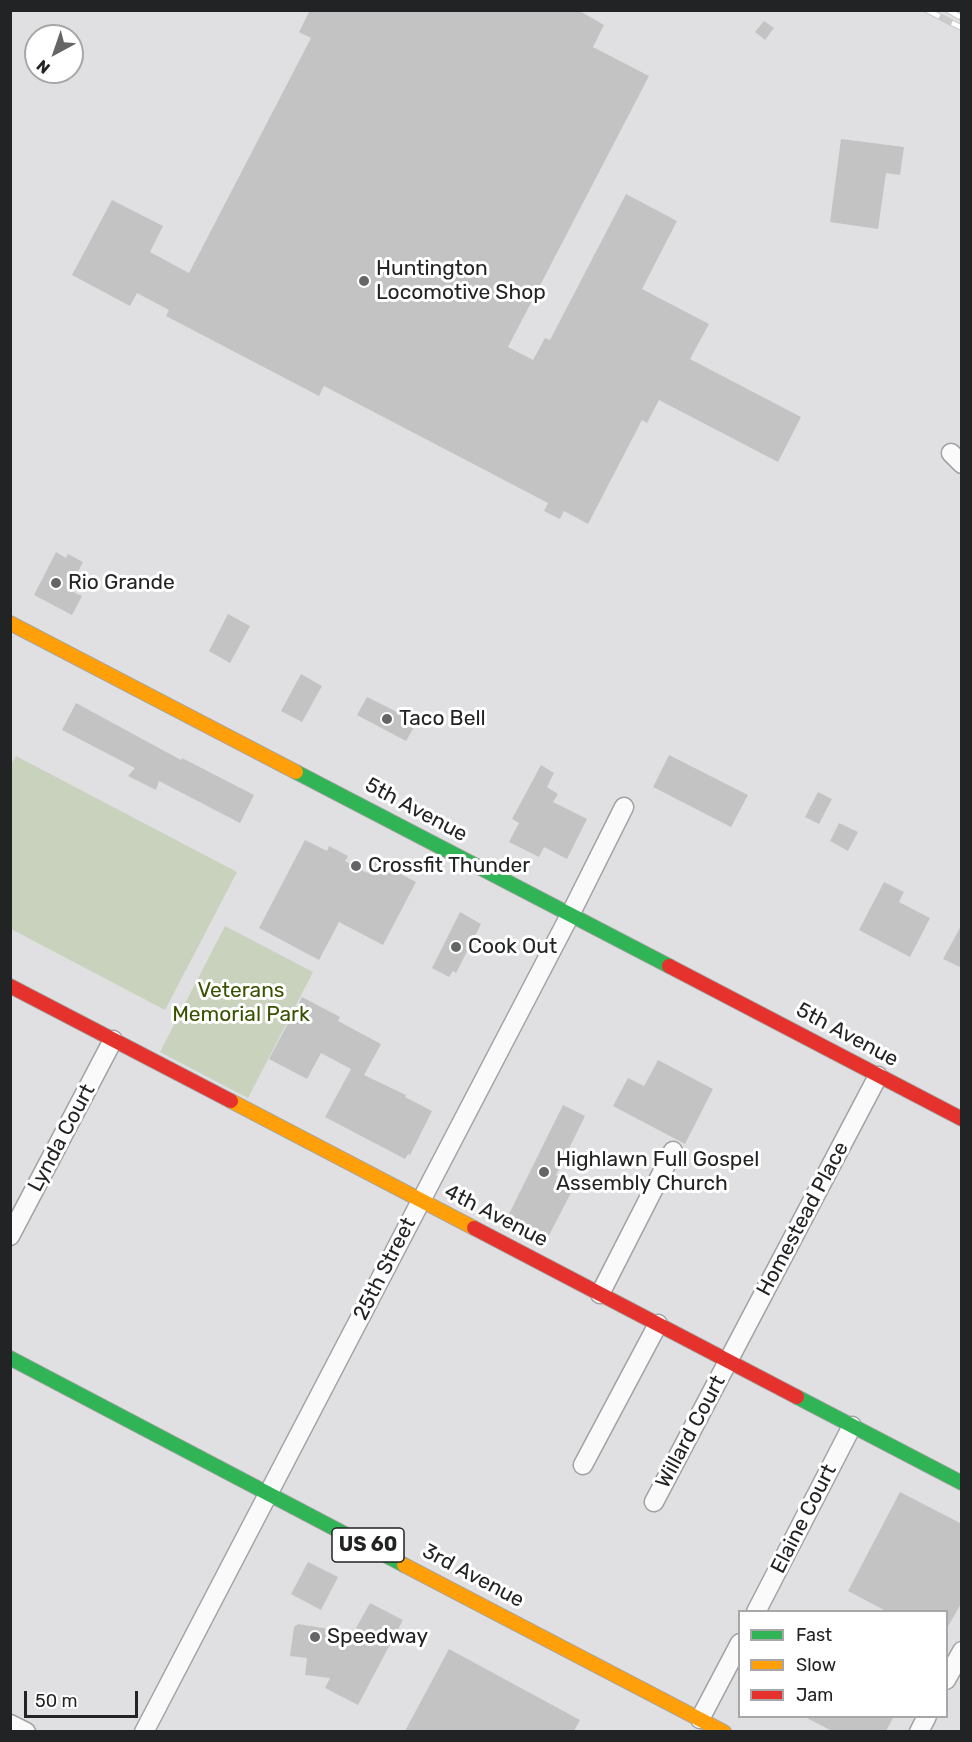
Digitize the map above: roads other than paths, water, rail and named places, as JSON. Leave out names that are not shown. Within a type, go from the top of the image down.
[{"type":"main road","name":"5th Avenue","points":[[10,623],[962,1119]]},
{"type":"main road","name":"4th Avenue","points":[[10,987],[962,1483]]},
{"type":"main road","name":"3rd Avenue","points":[[10,1358],[724,1731]]},
{"type":"street","name":"25th Street","points":[[144,1731],[570,915],[624,807]]},
{"type":"street","name":"Lynda Court","points":[[10,1236],[113,1040]]},
{"type":"street","name":"Homestead Place","points":[[729,1362],[878,1076]]},
{"type":"street","points":[[600,1294],[673,1151]]},
{"type":"street","points":[[583,1465],[658,1324]]},
{"type":"street","name":"Willard Court","points":[[654,1502],[729,1362]]},
{"type":"street","name":"Elaine Court","points":[[757,1610],[852,1426]]},
{"type":"street","points":[[700,1719],[738,1647]]},
{"type":"street","points":[[948,1676],[962,1651]]},
{"type":"street","points":[[10,1724],[26,1731]]},
{"type":"railway","points":[[927,10],[962,28]]},
{"type":"railway","points":[[948,10],[962,18]]},
{"type":"place","name":"Huntington Locomotive Shop","points":[[364,281]]},
{"type":"place","name":"Rio Grande","points":[[56,583]]},
{"type":"place","name":"Taco Bell","points":[[387,719]]},
{"type":"place","name":"Crossfit Thunder","points":[[356,866]]},
{"type":"place","name":"Cook Out","points":[[456,947]]},
{"type":"place","name":"Highlawn Full Gospel Assembly Church","points":[[544,1172]]},
{"type":"place","name":"Speedway","points":[[315,1637]]},
{"type":"park label","name":"Veterans Memorial Park","points":[[241,1003]]}]
